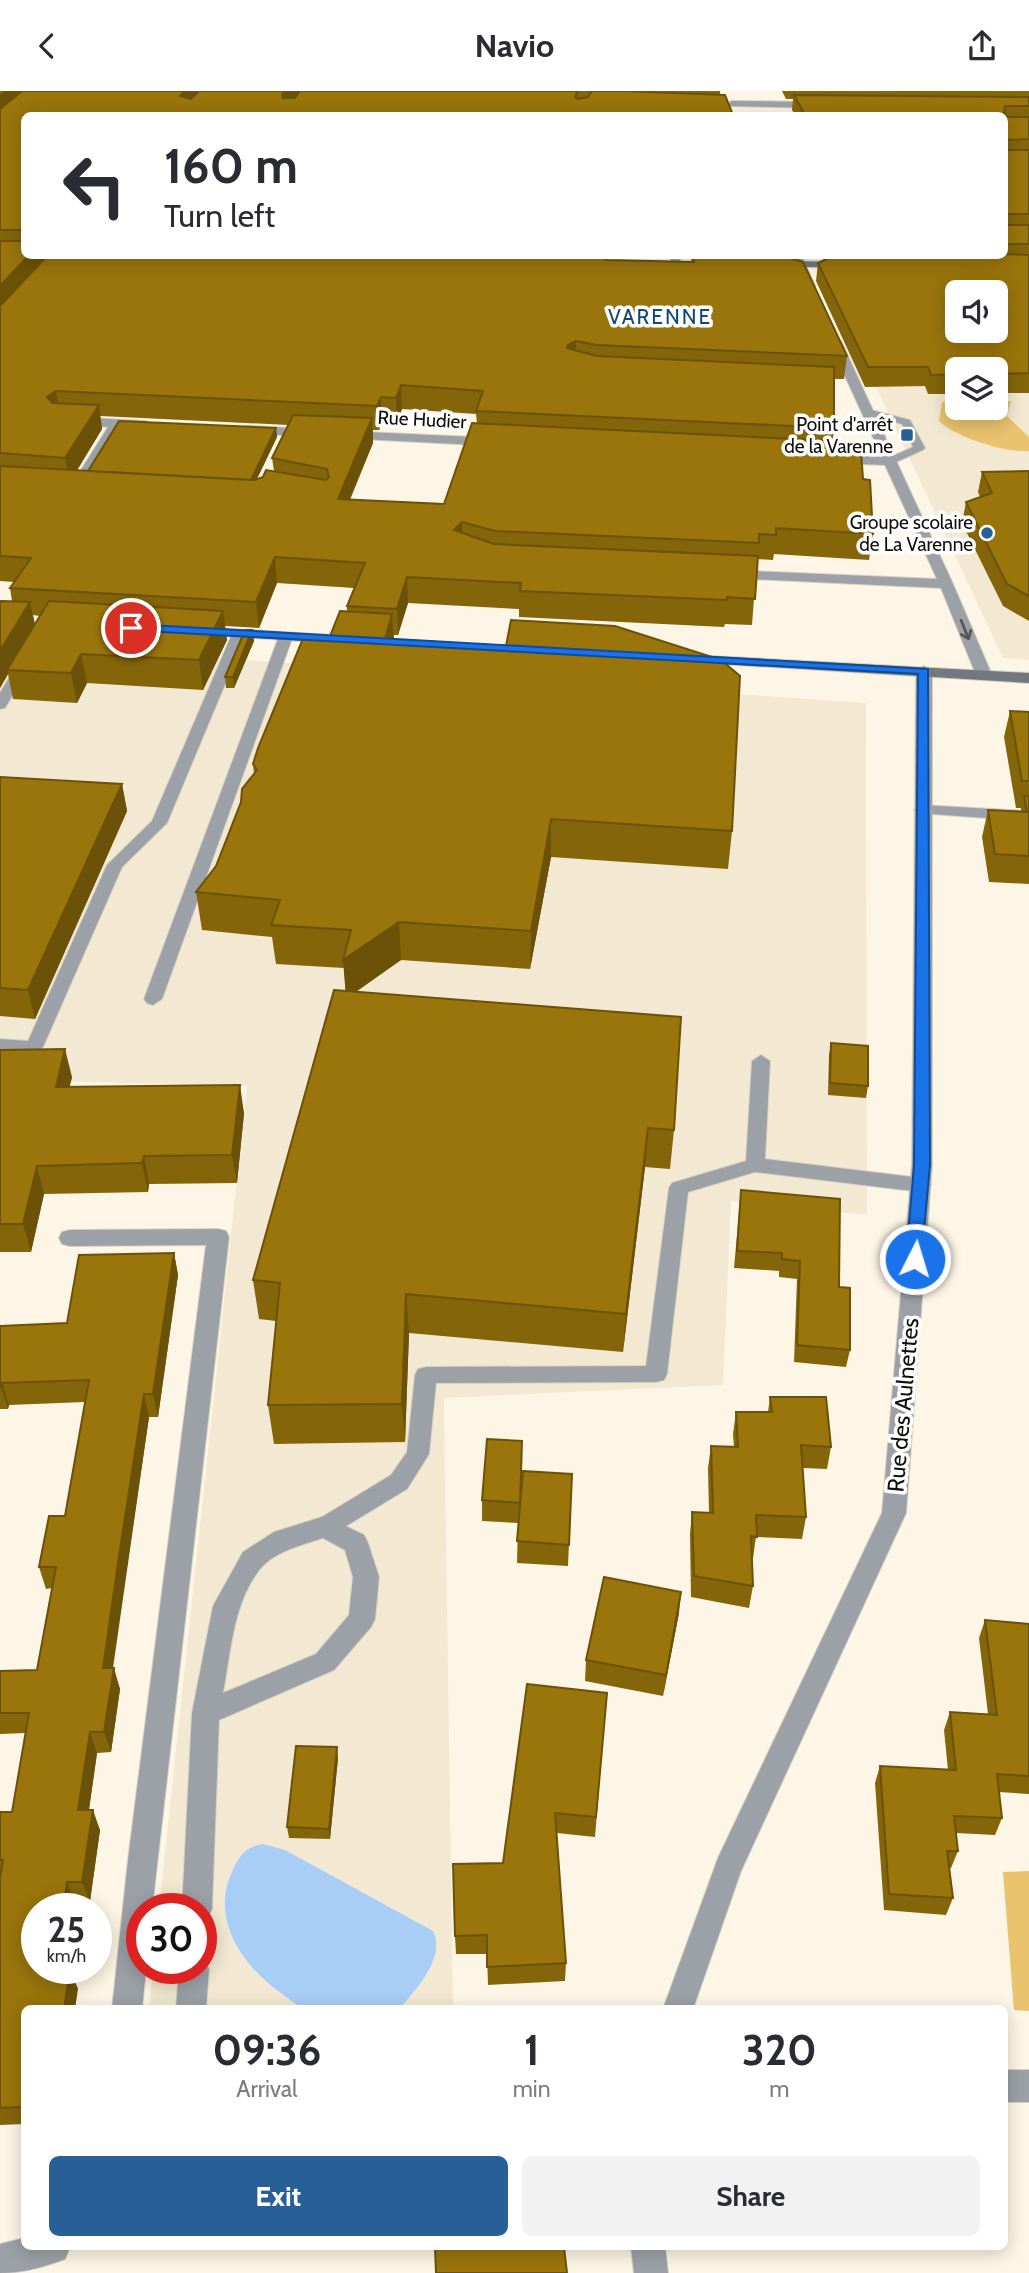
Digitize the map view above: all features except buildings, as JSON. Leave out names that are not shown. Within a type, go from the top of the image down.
[{"type":"main road","points":[[663,264],[675,260],[689,264]]},
{"type":"main road","points":[[764,264],[798,260],[864,265]]},
{"type":"main road","points":[[185,631],[341,639]]},
{"type":"main road","points":[[683,658],[1029,678]]},
{"type":"street","points":[[728,91],[734,110]]},
{"type":"street","points":[[721,109],[828,105]]},
{"type":"street","points":[[798,260],[813,294]]},
{"type":"street","points":[[830,332],[946,585],[984,675]]},
{"type":"street","points":[[838,386],[855,386]]},
{"type":"street","points":[[60,421],[156,425]]},
{"type":"street","points":[[101,490],[69,488],[116,423]]},
{"type":"street","name":"Rue Hudier","points":[[236,429],[286,437],[505,443]]},
{"type":"street","points":[[817,458],[890,461]]},
{"type":"street","points":[[716,573],[946,585]]},
{"type":"street","name":"Rue des Aulnettes","points":[[679,2005],[729,1868],[894,1513],[921,1185],[924,671]]},
{"type":"street","points":[[70,1238],[218,1237],[142,1860],[127,2005]]},
{"type":"street","points":[[198,1893],[206,1713],[226,1606],[252,1560],[283,1540],[325,1527],[355,1543],[366,1577],[362,1619],[325,1662],[206,1713]]},
{"type":"street","points":[[191,2005],[193,1984]]},
{"type":"street","points":[[1008,2086],[1029,2086]]},
{"type":"street","points":[[0,2261],[42,2250]]},
{"type":"street","points":[[648,2250],[651,2273]]},
{"type":"lane","points":[[867,412],[906,422],[919,448],[890,461]]},
{"type":"lane","points":[[0,1045],[34,1047],[115,865],[159,823],[239,634]]},
{"type":"lane","points":[[153,999],[286,636]]},
{"type":"lane","points":[[0,705],[28,658]]},
{"type":"lane","points":[[922,810],[1029,817]]},
{"type":"lane","points":[[755,1165],[761,1061]]},
{"type":"lane","points":[[325,1527],[399,1482],[418,1454],[426,1375],[656,1374],[679,1188],[755,1165],[921,1185]]},
{"type":"shaded area","name":"Groupe scolaire de La Varenne","points":[[1029,308],[1029,660],[1003,658],[864,361],[945,335],[945,343],[1008,343],[1008,323]]},
{"type":"shaded area","points":[[942,402],[945,402],[945,420],[1008,420],[1008,417],[1029,437],[1029,451],[981,443],[956,433],[939,421]]},
{"type":"shaded area","points":[[0,643],[866,703],[867,1215],[731,1201],[723,1385],[444,1398],[453,2005],[149,2005],[152,1984],[217,1984],[217,1893],[161,1893],[247,1086],[0,1080]]},
{"type":"shaded area","points":[[1029,1871],[1029,2011],[1014,2010],[1003,1872]]},
{"type":"water","points":[[263,1844],[285,1850],[433,1931],[436,1951],[432,1962],[421,1983],[403,2005],[298,2005],[254,1969],[233,1939],[225,1905],[233,1870],[244,1852]]},
{"type":"place","name":"Point d'arrêt de la Varenne","points":[[907,435]]},
{"type":"place","name":"Groupe scolaire de La Varenne","points":[[987,533]]},
{"type":"district","name":"VARENNE","points":[[660,317]]},
{"type":"route","points":[[131,628],[924,671],[922,1165],[915,1259]]}]
